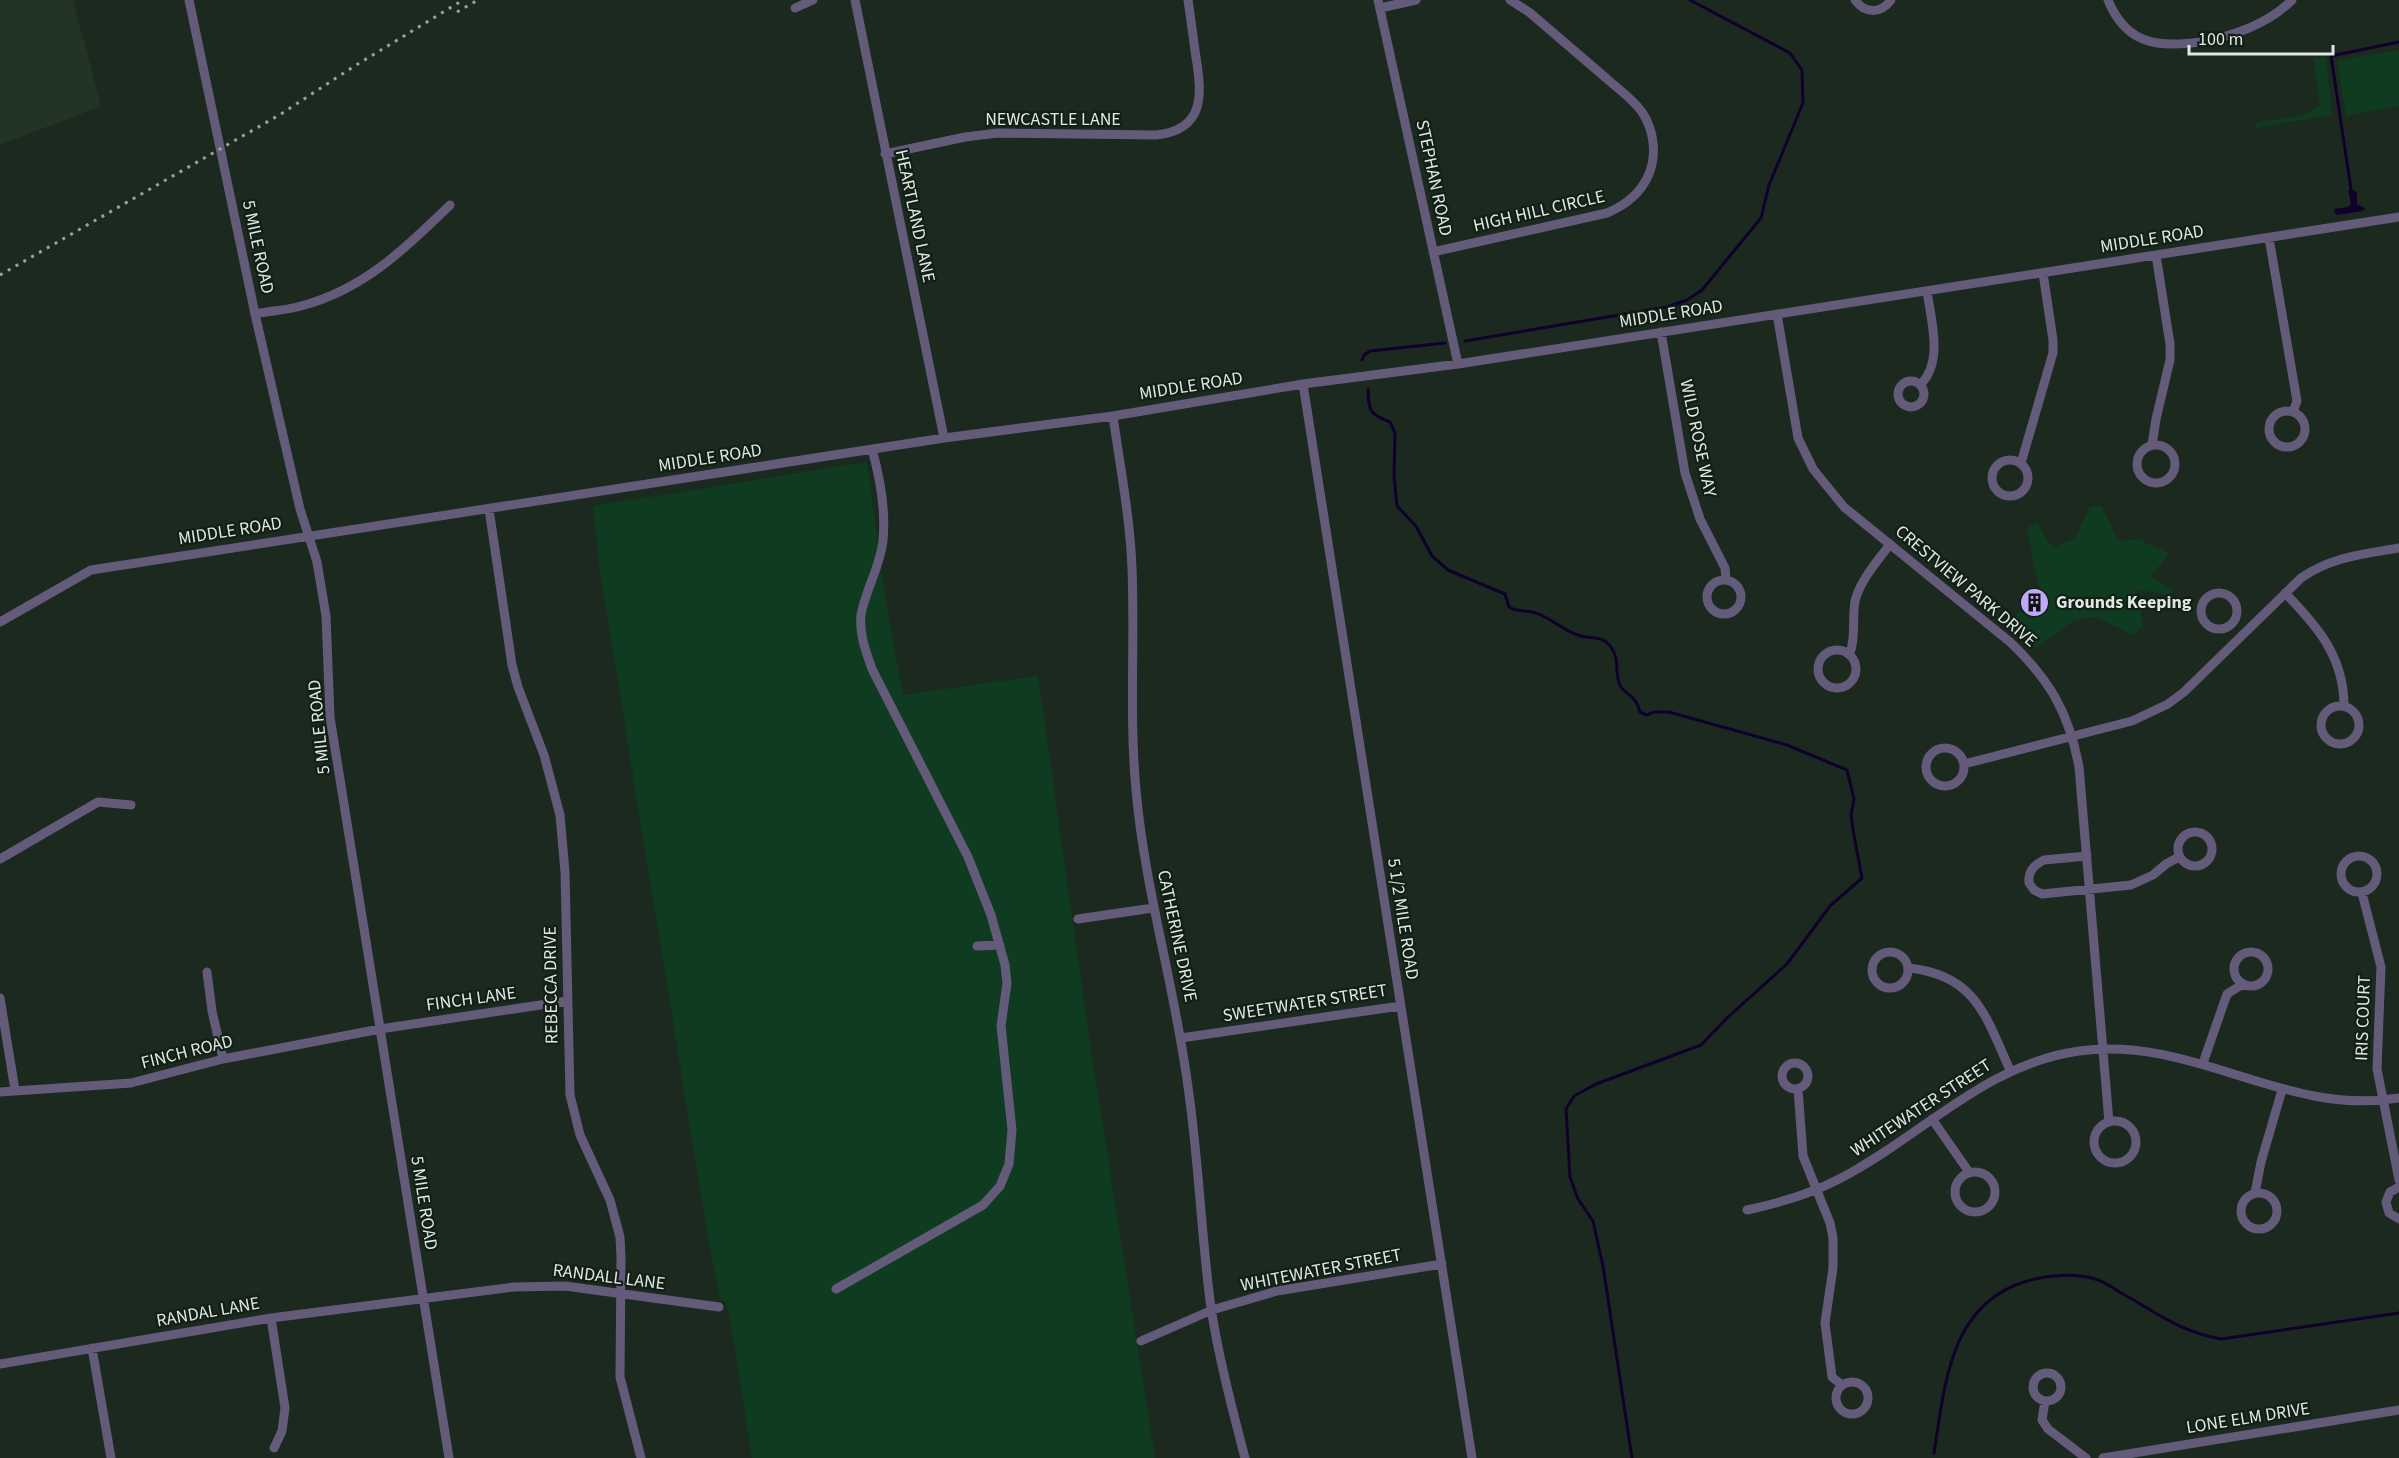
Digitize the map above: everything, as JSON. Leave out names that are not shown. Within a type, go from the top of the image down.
[{"type":"street","name":"5 MILE ROAD","points":[[189,0],[255,314],[308,536],[317,562],[326,616],[330,717],[449,1458]]},
{"type":"street","points":[[795,8],[813,0]]},
{"type":"street","name":"HEARTLAND LANE","points":[[855,0],[944,438]]},
{"type":"street","name":"NEWCASTLE LANE","points":[[885,154],[965,137],[998,133],[1156,135],[1166,134],[1185,125],[1197,109],[1201,89],[1188,0]]},
{"type":"street","points":[[1379,4],[1416,0]]},
{"type":"street","name":"HIGH HILL CIRCLE","points":[[1433,252],[1607,213],[1619,208],[1638,193],[1650,172],[1653,160],[1652,135],[1646,118],[1635,103],[1529,12],[1510,0]]},
{"type":"street","points":[[1855,0],[1864,9],[1870,11],[1883,8],[1891,0]]},
{"type":"street","points":[[2108,0],[2113,12],[2129,31],[2152,43],[2177,45],[2239,33],[2273,16],[2292,0]]},
{"type":"street","name":"STEPHAN ROAD","points":[[1379,4],[1458,364]]},
{"type":"street","points":[[255,314],[300,307],[344,290],[366,278],[406,248],[450,205]]},
{"type":"street","name":"MIDDLE ROAD","points":[[0,622],[92,570],[944,438],[1113,416],[1303,384],[1458,364],[2399,218]]},
{"type":"street","points":[[2269,238],[2296,401],[2294,412]]},
{"type":"street","points":[[2152,446],[2170,360],[2170,344],[2156,255]]},
{"type":"street","points":[[2021,463],[2053,353],[2054,340],[2043,273]]},
{"type":"street","points":[[1920,385],[1930,373],[1934,350],[1927,291]]},
{"type":"street","name":"CRESTVIEW PARK DRIVE","points":[[1777,314],[1798,438],[1813,469],[1834,496],[2027,658],[2054,695],[2073,736],[2079,767],[2109,1122]]},
{"type":"street","name":"WILD ROSE WAY","points":[[1661,332],[1685,473],[1700,519],[1725,568],[1726,579]]},
{"type":"street","name":"5 1/2 MILE ROAD","points":[[1303,384],[1472,1458]]},
{"type":"street","points":[[2282,411],[2294,412],[2302,420],[2305,432],[2300,442],[2295,446],[2277,445],[2269,436],[2269,424],[2272,418],[2282,411]]},
{"type":"street","name":"CATHERINE DRIVE","points":[[1113,416],[1132,566],[1133,744],[1141,837],[1153,908],[1181,1038],[1196,1147],[1212,1310],[1222,1364],[1245,1458]]},
{"type":"street","points":[[2158,445],[2168,450],[2174,460],[2169,477],[2159,482],[2147,480],[2138,471],[2138,458],[2146,448],[2152,446],[2158,445]]},
{"type":"street","points":[[836,1289],[983,1205],[1000,1186],[1009,1164],[1012,1130],[1001,1026],[1007,983],[992,915],[968,857],[872,669],[862,641],[861,615],[883,542],[883,508],[879,472],[872,449]]},
{"type":"street","name":"REBECCA DRIVE","points":[[489,509],[512,665],[544,755],[560,815],[565,872],[570,1095],[579,1135],[607,1193],[616,1218],[621,1257],[620,1377],[641,1458]]},
{"type":"street","points":[[1850,653],[1838,649],[1821,657],[1819,676],[1827,686],[1840,688],[1855,677],[1857,664],[1850,653],[1858,592],[1890,544]]},
{"type":"street","points":[[1964,764],[2132,720],[2168,704],[2184,692],[2301,578],[2330,561],[2399,548]]},
{"type":"street","points":[[2285,593],[2312,621],[2331,651],[2344,686],[2344,706]]},
{"type":"street","points":[[2230,626],[2241,637]]},
{"type":"street","points":[[2344,706],[2355,713],[2358,719],[2357,731],[2349,741],[2337,743],[2331,741],[2323,733],[2321,721],[2327,710],[2344,706]]},
{"type":"street","points":[[1940,748],[1958,753],[1964,764],[1962,776],[1949,786],[1933,783],[1926,773],[1930,755],[1940,748]]},
{"type":"street","points":[[0,859],[98,802],[131,805]]},
{"type":"street","points":[[2358,855],[2370,859],[2377,869],[2378,876],[2373,887],[2362,893],[2350,890],[2342,882],[2340,876],[2343,864],[2358,855]]},
{"type":"street","points":[[2087,856],[2044,860],[2034,866],[2028,876],[2031,887],[2042,894],[2131,885],[2143,881],[2180,857]]},
{"type":"street","name":"IRIS COURT","points":[[2362,893],[2381,967],[2377,1069],[2399,1180]]},
{"type":"street","points":[[1078,919],[1153,908]]},
{"type":"street","points":[[977,946],[1000,945]]},
{"type":"street","points":[[1893,952],[1904,957],[1909,968],[1906,980],[1897,987],[1891,988],[1879,985],[1872,969],[1873,963],[1881,954],[1893,952]]},
{"type":"street","points":[[1909,968],[1946,977],[1968,991],[1985,1014],[2010,1070]]},
{"type":"street","points":[[207,972],[212,1011],[223,1059]]},
{"type":"street","points":[[2203,1063],[2227,994],[2243,984]]},
{"type":"street","points":[[0,998],[15,1090]]},
{"type":"street","name":"FINCH LANE","points":[[380,1029],[567,1001]]},
{"type":"street","name":"SWEETWATER STREET","points":[[1181,1038],[1400,1005]]},
{"type":"street","name":"FINCH ROAD","points":[[0,1092],[131,1083],[223,1059],[380,1029]]},
{"type":"street","name":"WHITEWATER STREET","points":[[1747,1210],[1788,1200],[1816,1190],[1868,1163],[1980,1086],[2010,1070],[2052,1056],[2103,1048],[2156,1051],[2203,1063],[2282,1090],[2333,1099],[2382,1101],[2399,1098]]},
{"type":"street","points":[[1798,1089],[1802,1149],[1830,1223],[1833,1238],[1833,1261],[1825,1323],[1832,1377],[1842,1386]]},
{"type":"street","points":[[2255,1193],[2267,1195],[2275,1203],[2277,1209],[2274,1220],[2265,1228],[2249,1226],[2241,1213],[2243,1203],[2255,1193],[2261,1162],[2282,1090]]},
{"type":"street","points":[[1932,1119],[1969,1172]]},
{"type":"street","points":[[2109,1122],[2123,1123],[2133,1132],[2135,1146],[2133,1153],[2122,1162],[2116,1163],[2103,1159],[2095,1148],[2095,1135],[2098,1129],[2109,1122]]},
{"type":"street","points":[[1969,1172],[1982,1173],[1992,1180],[1994,1186],[1995,1192],[1991,1204],[1981,1212],[1964,1210],[1956,1201],[1956,1184],[1969,1172]]},
{"type":"street","points":[[2399,1186],[2390,1192],[2386,1202],[2390,1213],[2399,1219]]},
{"type":"street","name":"WHITEWATER STREET","points":[[1141,1341],[1212,1310],[1277,1291],[1442,1264]]},
{"type":"street","name":"RANDALL LANE","points":[[423,1298],[540,1285],[573,1287],[719,1307]]},
{"type":"street","name":"RANDAL LANE","points":[[0,1364],[271,1318],[423,1298]]},
{"type":"street","points":[[271,1318],[285,1407],[282,1431],[274,1448]]},
{"type":"street","points":[[92,1348],[111,1458]]},
{"type":"street","points":[[2045,1401],[2042,1420],[2048,1429],[2086,1458]]},
{"type":"street","name":"LONE ELM DRIVE","points":[[2103,1458],[2399,1410]]},
{"type":"shaded area","points":[[0,0],[73,0],[101,106],[0,145]]},
{"type":"shaded area","points":[[2348,190],[2357,192],[2357,204],[2365,208],[2363,211],[2336,215],[2334,209],[2348,207],[2351,204]]},
{"type":"green space","points":[[2399,50],[2399,106],[2346,116],[2337,61]]},
{"type":"green space","points":[[2326,57],[2332,115],[2256,128],[2255,123],[2302,115],[2320,106],[2314,59]]},
{"type":"green space","points":[[867,462],[885,597],[903,695],[1038,676],[1091,1050],[1155,1458],[752,1458],[730,1318],[726,1303],[720,1298],[708,1238],[600,572],[593,506]]},
{"type":"green space","points":[[2090,506],[2102,506],[2118,541],[2140,539],[2169,554],[2151,576],[2173,591],[2170,596],[2137,589],[2143,626],[2133,635],[2096,617],[2075,620],[2035,648],[2008,623],[2041,591],[2027,527],[2037,523],[2053,548],[2075,538]]},
{"type":"waterway","points":[[1465,341],[1667,307],[1687,300],[1702,290],[1761,218],[1769,185],[1803,103],[1802,70],[1790,53],[1690,0]]},
{"type":"waterway","points":[[2351,189],[2331,56],[2399,42]]},
{"type":"waterway","points":[[1362,360],[1364,355],[1370,351],[1445,343]]},
{"type":"waterway","points":[[1368,389],[1372,411],[1378,417],[1390,422],[1395,433],[1394,476],[1397,506],[1416,526],[1432,556],[1448,570],[1505,594],[1509,607],[1512,609],[1538,614],[1572,633],[1603,640],[1611,647],[1616,657],[1617,677],[1621,687],[1634,699],[1640,712],[1647,715],[1654,712],[1669,712],[1787,745],[1847,770],[1854,799],[1851,815],[1862,878],[1830,906],[1787,964],[1728,1017],[1701,1045],[1596,1084],[1574,1096],[1566,1109],[1570,1177],[1578,1199],[1593,1221],[1603,1266],[1632,1458]]},
{"type":"waterway","points":[[1934,1453],[1948,1375],[1955,1350],[1966,1328],[1981,1308],[2001,1292],[2027,1281],[2061,1276],[2078,1276],[2098,1280],[2181,1327],[2221,1339],[2399,1313]]},
{"type":"railway","points":[[0,275],[281,114],[463,0]]},
{"type":"railway","points":[[457,12],[478,0]]},
{"type":"place","name":"Grounds Keeping","points":[[2035,602]]}]
